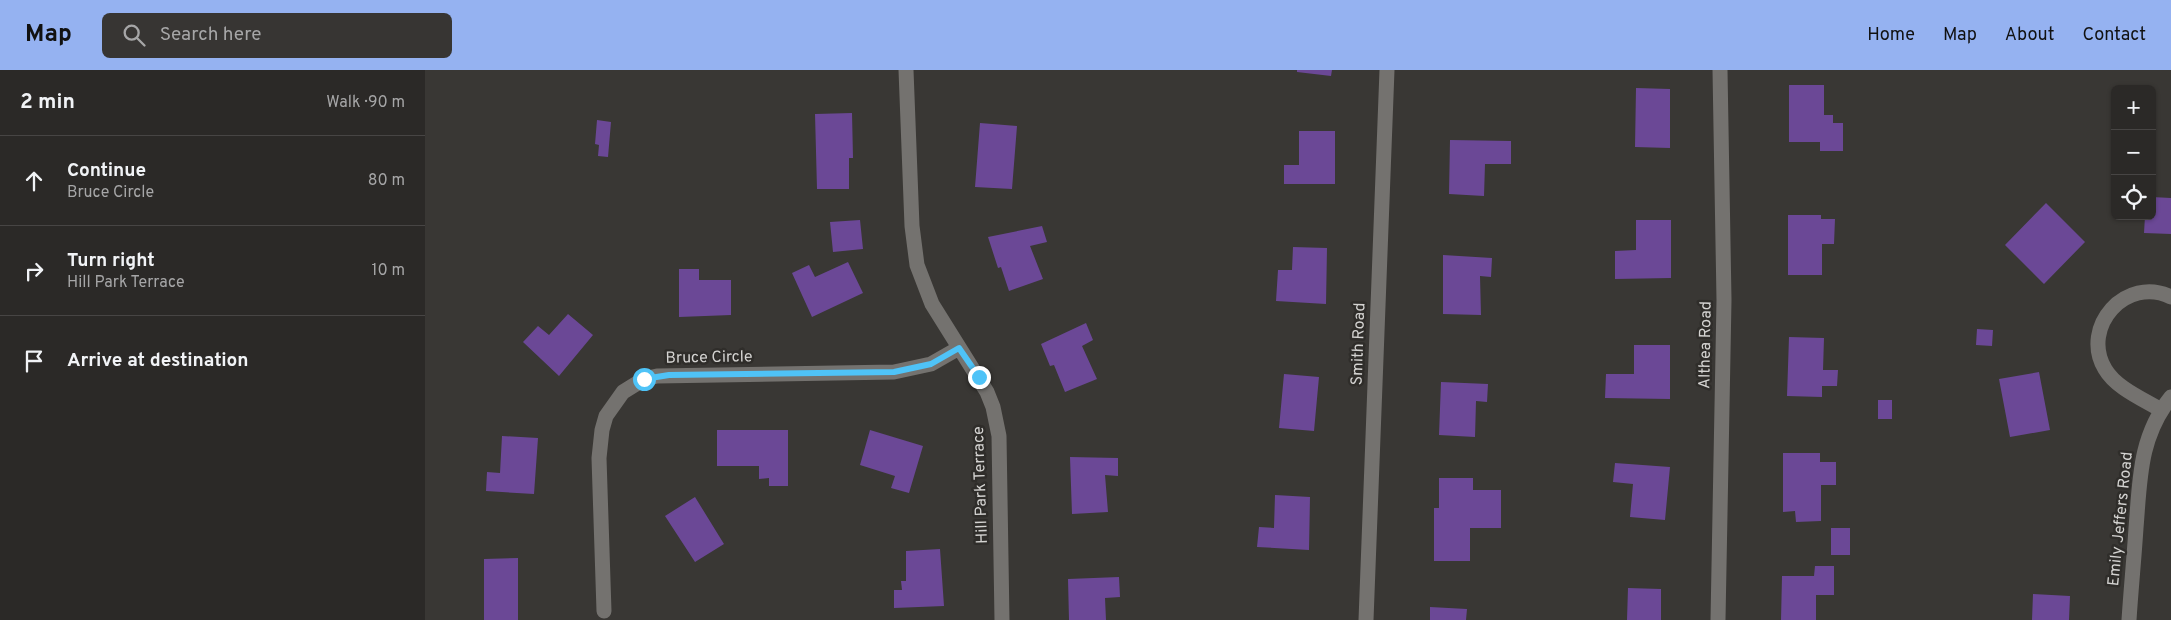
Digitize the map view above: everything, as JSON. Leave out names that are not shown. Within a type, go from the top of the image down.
[{"type":"street","name":"Hill Park Terrace","points":[[905,70],[912,226],[917,265],[923,286],[932,304],[987,392],[993,407],[999,436],[1003,620]]},
{"type":"street","name":"Smith Road","points":[[1365,620],[1387,70]]},
{"type":"street","name":"Althea Road","points":[[1717,620],[1724,300],[1720,70]]},
{"type":"street","points":[[2161,410],[2121,386],[2109,375],[2098,351],[2098,333],[2108,311],[2125,297],[2150,291],[2171,297]]},
{"type":"street","name":"Bruce Circle","points":[[604,611],[600,444],[606,416],[613,403],[623,392],[644,379],[657,376],[894,372],[931,364],[959,348]]},
{"type":"street","name":"Emily Jeffers Road","points":[[2129,620],[2142,458],[2152,426],[2171,397]]},
{"type":"building","points":[[1297,70],[1332,70],[1331,76],[1297,72]]},
{"type":"building","points":[[1789,85],[1824,85],[1824,115],[1833,115],[1833,123],[1843,123],[1843,151],[1820,151],[1820,142],[1789,142]]},
{"type":"building","points":[[1636,88],[1670,89],[1670,148],[1635,147]]},
{"type":"building","points":[[852,113],[853,158],[849,158],[849,189],[817,189],[815,114]]},
{"type":"building","points":[[597,120],[611,122],[608,157],[598,156],[599,145],[595,144]]},
{"type":"building","points":[[980,123],[1017,126],[1012,189],[975,187]]},
{"type":"building","points":[[1299,131],[1335,131],[1335,184],[1284,184],[1284,165],[1299,165]]},
{"type":"building","points":[[1450,140],[1511,141],[1511,164],[1485,164],[1484,196],[1449,194]]},
{"type":"building","points":[[2156,197],[2171,198],[2171,234],[2144,233],[2145,220],[2156,220]]},
{"type":"building","points":[[2046,203],[2085,242],[2044,284],[2005,245]]},
{"type":"building","points":[[1788,215],[1821,215],[1821,219],[1835,219],[1834,244],[1822,244],[1822,275],[1788,275]]},
{"type":"building","points":[[860,220],[863,249],[833,252],[830,222]]},
{"type":"building","points":[[1636,220],[1671,220],[1671,278],[1615,279],[1615,251],[1636,250]]},
{"type":"building","points":[[1042,226],[1047,242],[1030,246],[1043,279],[1009,291],[1001,267],[998,268],[988,237]]},
{"type":"building","points":[[1293,247],[1327,248],[1326,304],[1276,301],[1278,270],[1292,270]]},
{"type":"building","points":[[1443,255],[1492,258],[1491,277],[1480,276],[1481,315],[1443,314]]},
{"type":"building","points":[[848,262],[863,293],[812,317],[792,273],[809,265],[815,277]]},
{"type":"building","points":[[679,269],[699,269],[699,280],[731,280],[731,315],[679,317]]},
{"type":"building","points":[[568,314],[593,335],[559,376],[523,342],[538,326],[549,335]]},
{"type":"building","points":[[1086,323],[1093,340],[1082,346],[1097,379],[1065,392],[1054,365],[1050,366],[1041,344]]},
{"type":"building","points":[[1977,329],[1993,330],[1992,346],[1976,345]]},
{"type":"building","points":[[1789,337],[1824,338],[1823,370],[1838,370],[1837,386],[1822,386],[1822,397],[1787,396]]},
{"type":"building","points":[[1634,345],[1670,345],[1670,399],[1605,398],[1606,374],[1634,374]]},
{"type":"building","points":[[2039,372],[2050,430],[2010,437],[1999,379]]},
{"type":"building","points":[[1284,374],[1319,377],[1314,431],[1279,428]]},
{"type":"building","points":[[1441,382],[1488,384],[1487,402],[1476,401],[1475,437],[1439,435]]},
{"type":"building","points":[[1878,400],[1892,400],[1892,419],[1878,419]]},
{"type":"building","points":[[717,430],[788,430],[788,486],[769,486],[769,478],[759,479],[759,466],[717,466]]},
{"type":"building","points":[[870,430],[923,446],[909,493],[891,488],[895,476],[860,465]]},
{"type":"building","points":[[502,436],[538,438],[534,494],[486,491],[487,472],[500,473]]},
{"type":"building","points":[[1783,453],[1820,453],[1820,462],[1836,462],[1836,485],[1821,485],[1821,521],[1796,522],[1795,511],[1783,512]]},
{"type":"building","points":[[1070,457],[1118,458],[1118,476],[1105,475],[1108,512],[1072,514]]},
{"type":"building","points":[[1615,463],[1670,467],[1665,520],[1630,517],[1633,484],[1613,482]]},
{"type":"building","points":[[1439,478],[1473,478],[1473,490],[1501,490],[1501,528],[1470,528],[1470,561],[1434,561],[1434,508],[1439,508]]},
{"type":"building","points":[[1275,495],[1310,497],[1309,550],[1257,547],[1259,527],[1274,528]]},
{"type":"building","points":[[695,497],[724,544],[695,562],[665,516]]},
{"type":"building","points":[[1831,528],[1850,528],[1850,555],[1831,555]]},
{"type":"building","points":[[940,549],[944,606],[894,608],[894,590],[902,590],[901,581],[906,581],[906,551]]},
{"type":"building","points":[[518,558],[518,620],[484,620],[484,559]]},
{"type":"building","points":[[1815,566],[1834,566],[1834,595],[1816,595],[1816,620],[1781,620],[1782,576],[1814,576]]},
{"type":"building","points":[[1119,577],[1120,597],[1105,598],[1106,620],[1069,620],[1068,579]]},
{"type":"building","points":[[1628,588],[1661,589],[1661,620],[1627,620]]},
{"type":"building","points":[[2033,594],[2070,596],[2069,620],[2032,620]]},
{"type":"building","points":[[1430,607],[1467,609],[1466,620],[1430,620]]},
{"type":"route","points":[[644,379],[669,375],[894,372],[931,364],[959,348],[979,377]]}]
